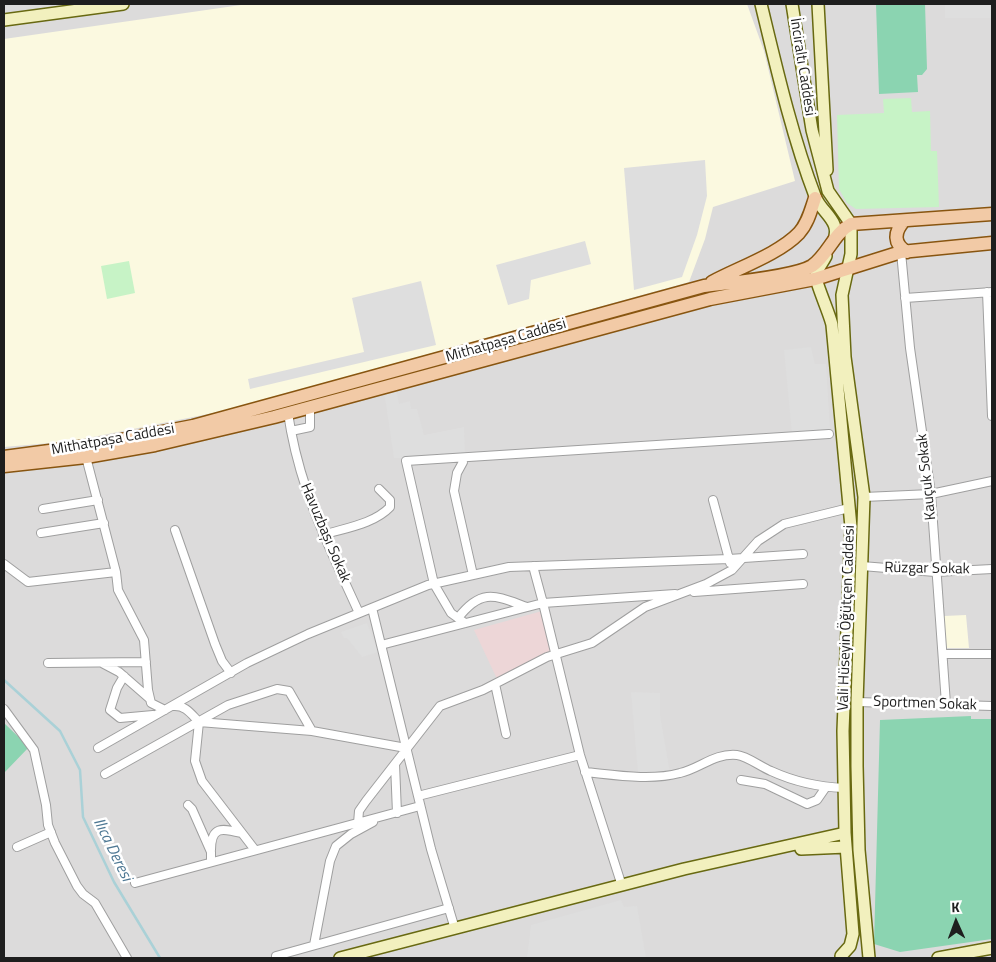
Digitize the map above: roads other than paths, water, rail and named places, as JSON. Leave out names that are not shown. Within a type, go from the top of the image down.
[{"type":"main road","points":[[4,20],[123,4]]},
{"type":"main road","points":[[761,4],[815,196],[834,223],[837,234],[815,279]]},
{"type":"main road","name":"İnciraltı Caddesi","points":[[792,4],[812,130]]},
{"type":"main road","points":[[818,4],[828,191]]},
{"type":"main road","points":[[710,299],[704,286],[788,242],[800,232],[809,218],[815,196],[812,130]]},
{"type":"main road","points":[[812,130],[828,191],[851,224],[992,214]]},
{"type":"main road","points":[[904,221],[900,225],[896,237],[898,245],[904,252]]},
{"type":"main road","name":"Mithatpaşa Caddesi","points":[[4,457],[95,445],[192,426],[704,286],[767,278],[811,267],[819,260],[837,234],[851,224]]},
{"type":"main road","name":"Vali Hüseyin Öğütçen Caddesi","points":[[851,224],[848,268],[842,290],[842,315],[845,357],[864,497],[857,702],[859,850],[869,958]]},
{"type":"main road","name":"Mithatpaşa Caddesi","points":[[4,466],[86,457],[154,445],[288,413],[710,299],[815,279],[904,252],[992,243]]},
{"type":"main road","name":"Vali Hüseyin Öğütçen Caddesi","points":[[815,279],[827,305],[832,325],[851,528],[843,731],[845,833],[853,934],[850,946],[840,957]]},
{"type":"main road","points":[[340,958],[684,869],[845,833],[859,850]]},
{"type":"main road","points":[[772,850],[846,847]]},
{"type":"main road","points":[[938,958],[992,948]]},
{"type":"main road","points":[[840,957],[859,952],[869,958]]},
{"type":"street","name":"Kauçuk Sokak","points":[[904,252],[905,298],[931,494],[935,572],[946,704]]},
{"type":"street","points":[[905,298],[989,292],[992,416]]},
{"type":"street","points":[[291,431],[310,427],[310,407]]},
{"type":"street","name":"Havuzbaşı Sokak","points":[[288,413],[297,463],[309,500],[359,613]]},
{"type":"street","points":[[465,624],[442,601],[434,584],[406,462],[830,434]]},
{"type":"street","points":[[86,457],[116,572],[118,590],[144,640],[150,699]]},
{"type":"street","points":[[462,458],[463,462],[458,473],[454,491],[473,575]]},
{"type":"street","points":[[864,497],[931,494],[992,481]]},
{"type":"street","points":[[323,535],[370,520],[384,513],[390,507],[390,500],[379,489]]},
{"type":"street","points":[[43,510],[98,500]]},
{"type":"street","points":[[712,500],[732,570]]},
{"type":"street","points":[[358,823],[359,811],[440,706],[495,684],[557,654],[592,643],[645,607],[686,593],[732,570],[758,541],[784,524],[849,508]]},
{"type":"street","points":[[41,533],[104,523]]},
{"type":"street","points":[[175,530],[215,644],[222,661],[231,672]]},
{"type":"street","points":[[98,748],[231,672],[308,634],[434,584],[509,567],[729,559],[803,554]]},
{"type":"street","points":[[4,564],[28,582],[116,572]]},
{"type":"street","points":[[533,566],[557,654],[580,755],[622,886]]},
{"type":"street","name":"Rüzgar Sokak","points":[[862,566],[935,572],[992,569]]},
{"type":"street","points":[[381,645],[543,603],[803,584]]},
{"type":"street","points":[[458,618],[468,605],[488,596],[500,596],[527,608]]},
{"type":"street","points":[[372,608],[420,806],[455,929]]},
{"type":"street","points":[[942,654],[992,654]]},
{"type":"street","points":[[100,662],[124,676],[152,703],[169,708],[180,705],[188,709],[199,722],[312,731],[406,748]]},
{"type":"street","points":[[48,663],[146,662]]},
{"type":"street","points":[[124,676],[117,688],[110,710],[120,718],[157,715]]},
{"type":"street","points":[[495,684],[506,734]]},
{"type":"street","points":[[105,774],[228,705],[277,689],[289,691],[312,731]]},
{"type":"street","name":"Sportmen Sokak","points":[[857,702],[992,706]]},
{"type":"street","points":[[4,709],[34,750],[51,832],[77,886],[83,894],[95,903],[127,958]]},
{"type":"street","points":[[199,722],[195,761],[202,781],[255,850]]},
{"type":"street","points":[[418,796],[580,755]]},
{"type":"street","points":[[585,772],[613,775],[665,776],[698,767],[708,760],[722,755],[740,755],[788,778],[826,787],[844,788]]},
{"type":"street","points":[[395,764],[397,813]]},
{"type":"street","points":[[741,780],[765,784],[807,804],[817,800],[826,787]]},
{"type":"street","points":[[188,805],[192,809],[211,852]]},
{"type":"street","points":[[135,883],[420,806]]},
{"type":"street","points":[[314,944],[330,861],[336,846],[351,834],[387,815]]},
{"type":"street","points":[[211,862],[211,838],[217,831],[224,829],[241,833]]},
{"type":"street","points":[[17,847],[51,832]]},
{"type":"street","points":[[276,958],[276,956],[314,944],[449,908]]},
{"type":"waterway","name":"Ilıca Deresi","points":[[4,680],[60,731],[80,770],[83,817],[114,882],[160,958]]}]
